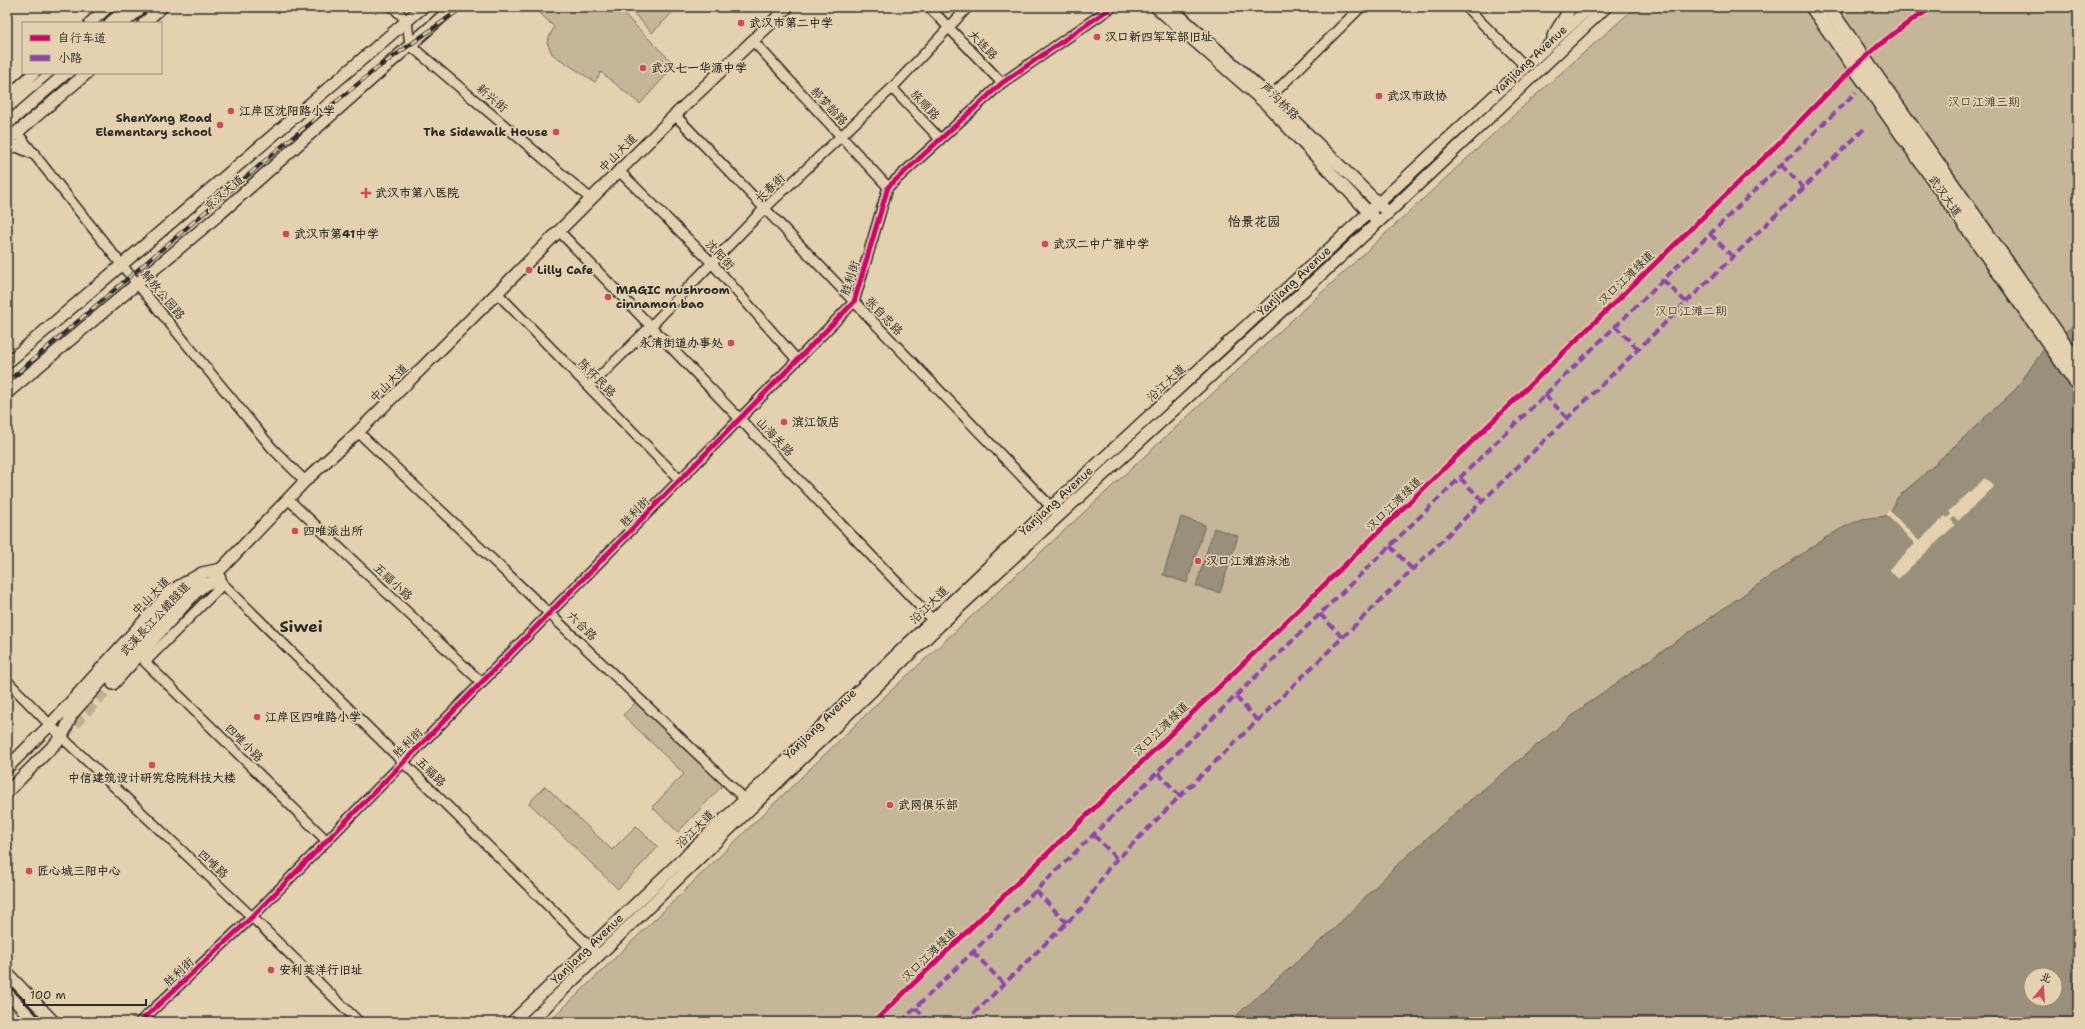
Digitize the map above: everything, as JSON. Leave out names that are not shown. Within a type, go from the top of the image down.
[{"type":"highway","name":"武汉大道","points":[[1812,7],[2078,386]]},
{"type":"highway","name":"武汉大道","points":[[1828,7],[2078,363]]},
{"type":"main road","points":[[91,22],[108,7]]},
{"type":"main road","points":[[111,22],[129,7]]},
{"type":"main road","points":[[125,22],[142,7]]},
{"type":"main road","points":[[145,22],[162,7]]},
{"type":"main road","name":"京汉大道","points":[[7,363],[423,7]]},
{"type":"main road","name":"京汉大道","points":[[7,393],[221,213],[453,7]]},
{"type":"main road","name":"中山大道","points":[[7,792],[62,737],[72,714],[128,651],[149,632],[184,592],[197,582],[221,577],[288,499],[358,432],[675,115],[788,7]]},
{"type":"main road","name":"芦沟桥路","points":[[1156,7],[1267,100],[1378,222]]},
{"type":"main road","name":"芦沟桥路","points":[[1170,7],[1388,213]]},
{"type":"main road","points":[[1545,49],[1571,7]]},
{"type":"main road","name":"Yanjiang Avenue","points":[[1369,212],[1590,7]]},
{"type":"main road","name":"Yanjiang Avenue","points":[[936,623],[1059,515],[1388,213],[1606,7]]},
{"type":"main road","points":[[7,98],[33,74]]},
{"type":"main road","points":[[7,110],[51,74]]},
{"type":"main road","points":[[7,141],[11,120],[17,110],[57,74]]},
{"type":"main road","points":[[11,126],[65,74]]},
{"type":"main road","points":[[11,126],[86,74]]},
{"type":"main road","points":[[7,148],[17,146],[33,153]]},
{"type":"main road","name":"沿江大道","points":[[512,1022],[590,947],[749,803],[936,623],[1051,507],[1369,212]]},
{"type":"main road","name":"中山大道","points":[[7,768],[50,725],[172,590],[202,573],[221,577]]},
{"type":"main road","name":"武漢長江公鐵隧道","points":[[114,684],[194,593],[206,584],[221,577]]},
{"type":"main road","name":"Yanjiang Avenue","points":[[530,1022],[599,956],[749,803]]},
{"type":"main road","points":[[7,973],[54,1022]]},
{"type":"main road","points":[[7,993],[35,1022]]},
{"type":"street","points":[[393,7],[407,21],[410,45]]},
{"type":"street","name":"大连路","points":[[929,7],[1002,83]]},
{"type":"street","name":"长春街","points":[[589,387],[651,326],[764,209],[892,88],[968,7]]},
{"type":"street","points":[[888,187],[1002,83],[1112,7]]},
{"type":"street","points":[[1267,100],[1361,7]]},
{"type":"street","points":[[1466,7],[1526,67]]},
{"type":"street","name":"郝梦龄路","points":[[753,41],[888,187]]},
{"type":"street","name":"新兴街","points":[[410,45],[592,199]]},
{"type":"street","name":"旅顺路","points":[[892,88],[940,139]]},
{"type":"street","name":"张自忠路","points":[[675,115],[1059,515]]},
{"type":"street","name":"解放公园路","points":[[11,126],[121,264],[272,448],[306,481]]},
{"type":"street","name":"沈阳街","points":[[619,171],[712,263],[797,360]]},
{"type":"street","name":"胜利街","points":[[140,1022],[252,917],[854,302],[888,187]]},
{"type":"street","name":"山海关路","points":[[559,231],[936,623]]},
{"type":"street","name":"陈怀民路","points":[[497,293],[680,480]]},
{"type":"street","name":"六合路","points":[[358,432],[749,803]]},
{"type":"street","name":"五福小路","points":[[288,499],[482,683]]},
{"type":"street","name":"中山大道","points":[[145,662],[221,577]]},
{"type":"street","name":"五福路","points":[[221,577],[599,956]]},
{"type":"street","name":"四唯小路","points":[[145,662],[326,841]]},
{"type":"street","name":"四唯路","points":[[7,681],[62,737],[252,917],[359,1022]]},
{"type":"green space","points":[[534,7],[617,7],[675,65],[640,104],[601,72],[595,82],[552,54],[547,42],[554,27]]},
{"type":"green space","points":[[628,7],[678,7],[652,33]]},
{"type":"green space","name":"汉口江滩二期","points":[[1636,7],[2078,7],[2078,322],[2044,349],[2016,389],[1905,491],[1895,503],[1890,514],[1825,538],[1588,703],[1461,808],[1398,864],[1332,931],[1229,1022],[549,1022],[883,698],[1528,102]]},
{"type":"green space","points":[[637,701],[724,784],[678,832],[652,807],[684,774],[623,715]]},
{"type":"green space","points":[[545,786],[612,850],[636,826],[658,847],[618,889],[529,803]]},
{"type":"shaded area","points":[[2078,322],[2078,1022],[1229,1022],[1332,931],[1398,864],[1461,808],[1588,703],[1825,538],[1862,519],[1886,516],[1890,514],[1897,498],[2016,389],[2044,349]]},
{"type":"shaded area","points":[[1181,517],[1205,525],[1187,583],[1163,575]]},
{"type":"shaded area","points":[[1214,528],[1238,536],[1220,593],[1196,586]]},
{"type":"pier","points":[[1985,478],[1994,487],[1958,521],[1954,517],[1951,520],[1955,525],[1898,579],[1889,569],[1915,544],[1886,514],[1889,510],[1919,541],[1945,516],[1948,518],[1951,514],[1949,511]]},
{"type":"tunnel","points":[[63,736],[113,684]]},
{"type":"tunnel","points":[[7,987],[42,1022]]},
{"type":"railway","points":[[7,382],[282,146],[376,69],[463,7]]},
{"type":"marked path","points":[[901,1022],[1856,92]]},
{"type":"marked path","points":[[965,1022],[1083,907],[1108,869],[1180,796],[1864,129]]},
{"type":"marked path","points":[[1781,165],[1804,188]]},
{"type":"marked path","points":[[1710,234],[1733,257]]},
{"type":"marked path","points":[[1663,280],[1686,302]]},
{"type":"marked path","points":[[1615,326],[1638,349]]},
{"type":"marked path","points":[[1545,395],[1567,418]]},
{"type":"marked path","points":[[1460,478],[1482,500]]},
{"type":"marked path","points":[[1390,546],[1412,569]]},
{"type":"marked path","points":[[1320,614],[1342,637]]},
{"type":"marked path","points":[[1236,697],[1257,720]]},
{"type":"marked path","points":[[1158,773],[1180,796]]},
{"type":"marked path","points":[[1094,835],[1117,859]]},
{"type":"marked path","points":[[1036,891],[1067,923]]},
{"type":"marked path","points":[[973,952],[1004,984]]},
{"type":"marked path","points":[[916,1008],[929,1022]]},
{"type":"cycle path","points":[[140,1022],[252,917],[854,302],[888,187],[1002,83],[1112,7]]},
{"type":"cycle path","name":"汉口江滩绿道","points":[[874,1022],[1769,153],[1846,74],[1888,38],[1933,7]]},
{"type":"place","name":"武汉市第二中学","points":[[741,23]]},
{"type":"place","name":"汉口新四军军部旧址","points":[[1097,37]]},
{"type":"place","name":"武汉七一华源中学","points":[[643,68]]},
{"type":"place","name":"武汉市政协","points":[[1379,96]]},
{"type":"place","name":"江岸区沈阳路小学","points":[[231,111]]},
{"type":"place","name":"ShenYang Road Elementary school","points":[[220,125]]},
{"type":"place","name":"The Sidewalk House","points":[[556,132]]},
{"type":"place","name":"武汉市第八医院","points":[[366,193]]},
{"type":"place","name":"武汉市第41中学","points":[[286,234]]},
{"type":"place","name":"武汉二中广雅中学","points":[[1045,244]]},
{"type":"place","name":"Lilly Cafe","points":[[529,270]]},
{"type":"place","name":"MAGIC mushroom cinnamon bao","points":[[608,297]]},
{"type":"place","name":"永清街道办事处","points":[[731,343]]},
{"type":"place","name":"滨江饭店","points":[[784,422]]},
{"type":"place","name":"四唯派出所","points":[[295,531]]},
{"type":"place","name":"汉口江滩游泳池","points":[[1198,561]]},
{"type":"place","name":"江岸区四唯路小学","points":[[257,717]]},
{"type":"place","name":"中信建筑设计研究总院科技大楼","points":[[152,765]]},
{"type":"place","name":"武网俱乐部","points":[[890,805]]},
{"type":"place","name":"匠心城三阳中心","points":[[29,871]]},
{"type":"place","name":"安利英洋行旧址","points":[[271,970]]},
{"type":"district","name":"怡景花园","points":[[1254,221]]},
{"type":"district","name":"Siwei","points":[[301,626]]},
{"type":"park label","name":"汉口江滩三期","points":[[1984,102]]}]
